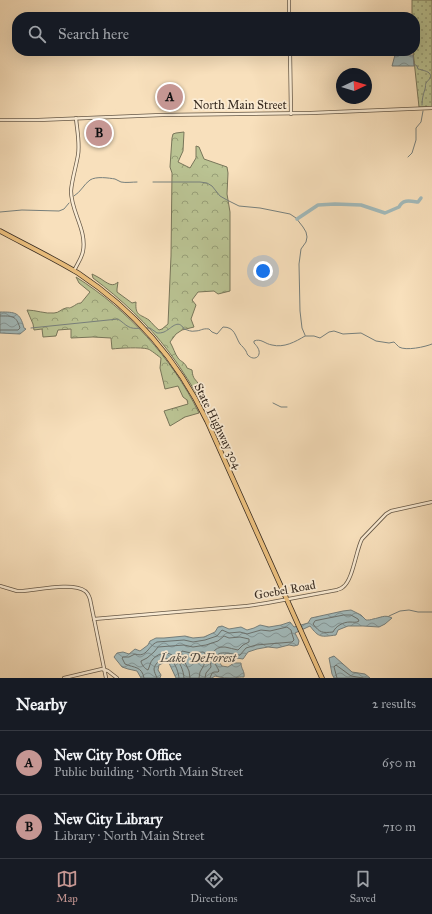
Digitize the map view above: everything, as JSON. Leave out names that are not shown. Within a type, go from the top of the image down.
[{"type":"main road","name":"State Highway 304","points":[[0,231],[74,271],[112,298],[146,330],[176,367],[202,410],[322,678]]},
{"type":"street","points":[[289,0],[289,12]]},
{"type":"street","points":[[290,56],[291,114]]},
{"type":"street","name":"North Main Street","points":[[0,120],[38,120],[175,114],[291,114],[432,108]]},
{"type":"street","points":[[74,271],[83,254],[84,242],[72,197],[72,185],[78,152],[76,118]]},
{"type":"street","name":"Goebel Road","points":[[94,619],[247,606],[324,592],[343,587],[348,581],[354,566],[360,542],[386,514],[392,511],[432,502]]},
{"type":"street","points":[[0,586],[16,591],[72,587],[82,589],[86,592],[94,619],[106,678]]},
{"type":"street","points":[[64,678],[100,669],[104,669],[118,678]]},
{"type":"green space","points":[[412,0],[432,0],[432,107],[419,107],[414,56],[420,56],[420,12],[412,12]]},
{"type":"green space","points":[[184,132],[183,151],[178,162],[190,168],[196,158],[196,146],[199,147],[204,159],[227,167],[228,173],[227,194],[230,212],[230,291],[218,294],[214,291],[198,292],[192,300],[196,305],[191,319],[194,327],[182,330],[176,334],[170,342],[178,358],[187,368],[192,370],[194,377],[201,388],[204,406],[178,365],[161,342],[134,312],[93,278],[92,274],[111,284],[118,282],[117,292],[132,303],[136,302],[137,312],[149,320],[159,330],[168,324],[171,256],[172,173],[170,167],[172,138],[173,134]]},
{"type":"green space","points":[[76,277],[113,304],[147,337],[176,373],[199,413],[185,417],[170,426],[164,411],[188,404],[187,400],[183,397],[178,386],[165,389],[160,368],[161,358],[149,350],[145,348],[112,349],[111,338],[71,338],[71,329],[58,330],[56,336],[43,337],[42,329],[34,330],[27,310],[56,313],[81,303],[90,292],[79,283]]},
{"type":"water","points":[[395,56],[413,56],[414,66],[392,66]]},
{"type":"water","points":[[0,312],[10,312],[16,314],[21,319],[24,328],[26,329],[20,334],[0,333]]},
{"type":"water","name":"Lake DeForest","points":[[351,610],[361,615],[366,620],[385,616],[392,618],[379,627],[348,626],[338,630],[336,635],[327,636],[318,635],[310,626],[295,633],[299,641],[298,645],[257,649],[248,652],[243,659],[223,656],[220,657],[219,662],[222,666],[228,667],[234,663],[241,663],[244,677],[227,678],[215,676],[212,678],[176,678],[169,663],[165,662],[159,665],[158,670],[161,675],[160,678],[141,678],[137,671],[122,667],[114,657],[117,653],[123,652],[129,654],[135,649],[140,651],[148,645],[150,641],[156,638],[185,636],[193,638],[204,637],[215,632],[218,627],[222,626],[229,629],[241,627],[247,630],[260,625],[269,627],[290,622],[294,627],[308,623],[311,618]]},
{"type":"water","points":[[334,656],[352,672],[365,674],[370,678],[334,678],[329,658]]},
{"type":"waterway","points":[[414,64],[418,69],[430,74],[430,78],[426,84],[422,105]]},
{"type":"waterway","points":[[408,157],[412,153],[416,140],[416,128],[421,122],[423,111]]},
{"type":"waterway","points":[[74,196],[88,182],[96,178],[115,179],[121,182],[137,182]]},
{"type":"waterway","points":[[153,182],[207,183],[212,186],[220,196],[239,206],[260,208],[290,214],[296,218],[306,232],[307,237],[306,242],[301,249],[299,264],[300,311],[302,328],[305,335]]},
{"type":"waterway","points":[[297,219],[318,205],[361,205],[385,213],[399,207],[405,202],[418,202],[421,198]]},
{"type":"waterway","points":[[0,212],[22,210],[59,211],[64,209],[69,203]]},
{"type":"waterway","points":[[31,328],[118,319],[130,328],[141,328]]},
{"type":"waterway","points":[[144,328],[150,328],[157,333],[160,333],[167,331],[174,325],[179,324],[184,329],[190,331],[209,329],[217,334],[223,327],[227,327],[232,330],[248,355],[253,358],[256,358],[259,353],[258,348],[254,343],[256,340],[281,346],[305,336]]},
{"type":"waterway","points":[[305,336],[320,338],[329,332],[334,331],[343,334],[361,333],[376,341],[389,343],[394,342],[399,347],[406,349],[432,344]]},
{"type":"waterway","points":[[273,403],[281,407],[287,407]]},
{"type":"waterway","points":[[389,616],[400,611],[409,610],[418,612],[432,612]]},
{"type":"place","name":"New City Post Office","points":[[170,97]]},
{"type":"place","name":"New City Library","points":[[99,133]]}]
